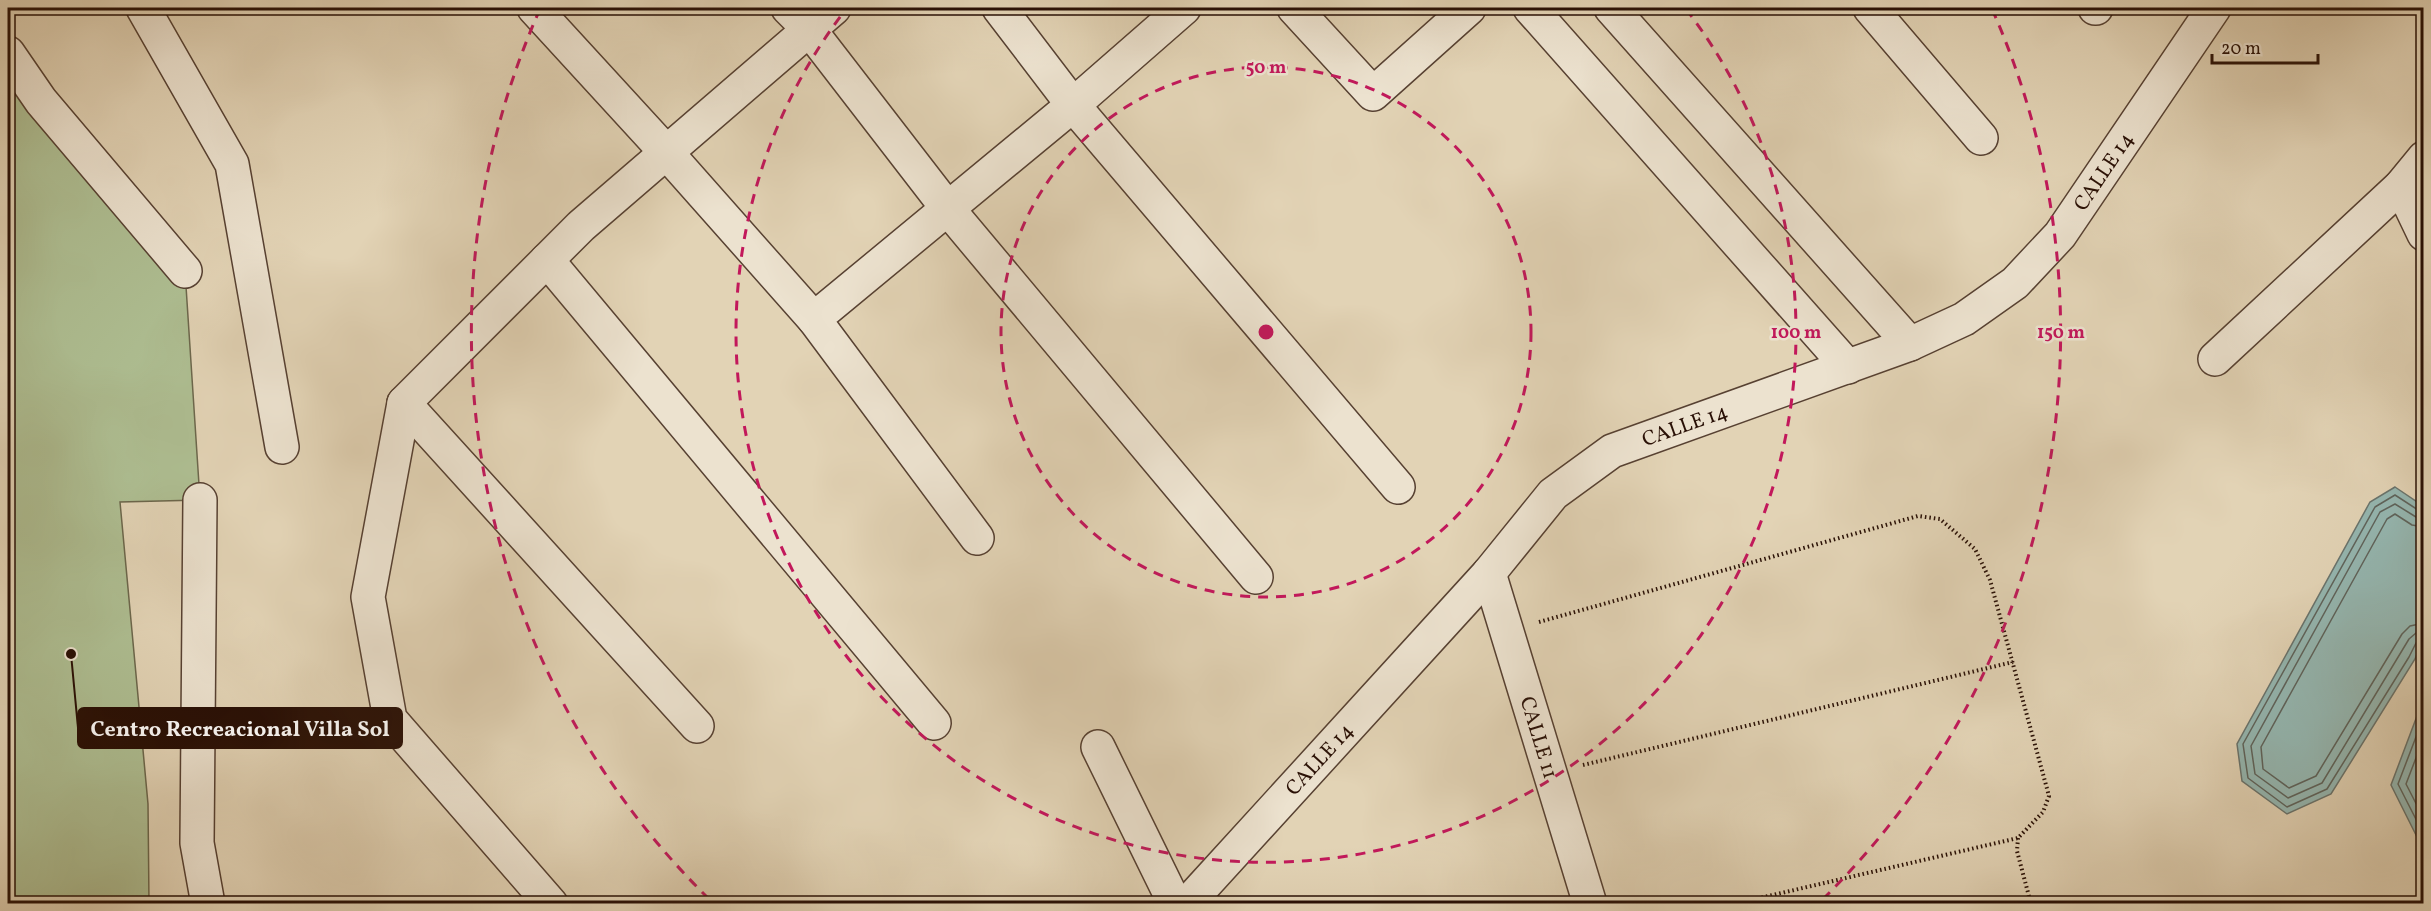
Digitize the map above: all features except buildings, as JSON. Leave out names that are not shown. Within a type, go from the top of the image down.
[{"type":"street","points":[[143,8],[232,164],[282,447]]},
{"type":"street","points":[[534,8],[814,319],[977,538]]},
{"type":"street","points":[[551,903],[390,719],[368,597],[404,403],[581,226],[666,152],[799,18],[834,8]]},
{"type":"street","points":[[999,8],[1073,105],[1398,487]]},
{"type":"street","points":[[814,319],[1073,105],[1184,8]]},
{"type":"street","points":[[1294,8],[1373,94],[1469,8]]},
{"type":"street","points":[[1530,8],[1848,367]]},
{"type":"street","points":[[1611,8],[1910,344]]},
{"type":"street","points":[[1870,8],[1981,138]]},
{"type":"street","name":"CALLE 14","points":[[1187,903],[1489,573],[1553,494],[1612,451],[1910,344],[1965,319],[2015,283],[2060,235],[2214,8]]},
{"type":"street","points":[[799,18],[948,209],[1256,577]]},
{"type":"street","points":[[8,53],[41,101],[185,271]]},
{"type":"street","points":[[2215,359],[2402,186],[2424,158]]},
{"type":"street","points":[[2402,186],[2424,234]]},
{"type":"street","points":[[547,261],[934,723]]},
{"type":"street","points":[[404,403],[697,726]]},
{"type":"street","points":[[200,500],[197,843],[208,903]]},
{"type":"street","name":"CALLE 11","points":[[1489,573],[1590,903]]},
{"type":"street","points":[[1098,747],[1175,903]]},
{"type":"path","points":[[1507,632],[1918,516],[1940,519],[1975,549],[1990,580],[2049,796],[2043,812],[2018,838],[1734,903]]},
{"type":"path","points":[[1550,773],[2013,662]]},
{"type":"path","points":[[2018,838],[2017,851],[2031,903]]},
{"type":"green space","points":[[8,53],[185,271],[200,500],[120,502],[148,804],[149,903],[8,903]]},
{"type":"water","points":[[2395,487],[2423,506],[2423,640],[2415,659],[2331,794],[2287,814],[2242,781],[2237,744],[2370,502]]},
{"type":"water","points":[[2423,700],[2423,849],[2391,785]]},
{"type":"place","name":"Centro Recreacional Villa Sol","points":[[71,654]]}]
